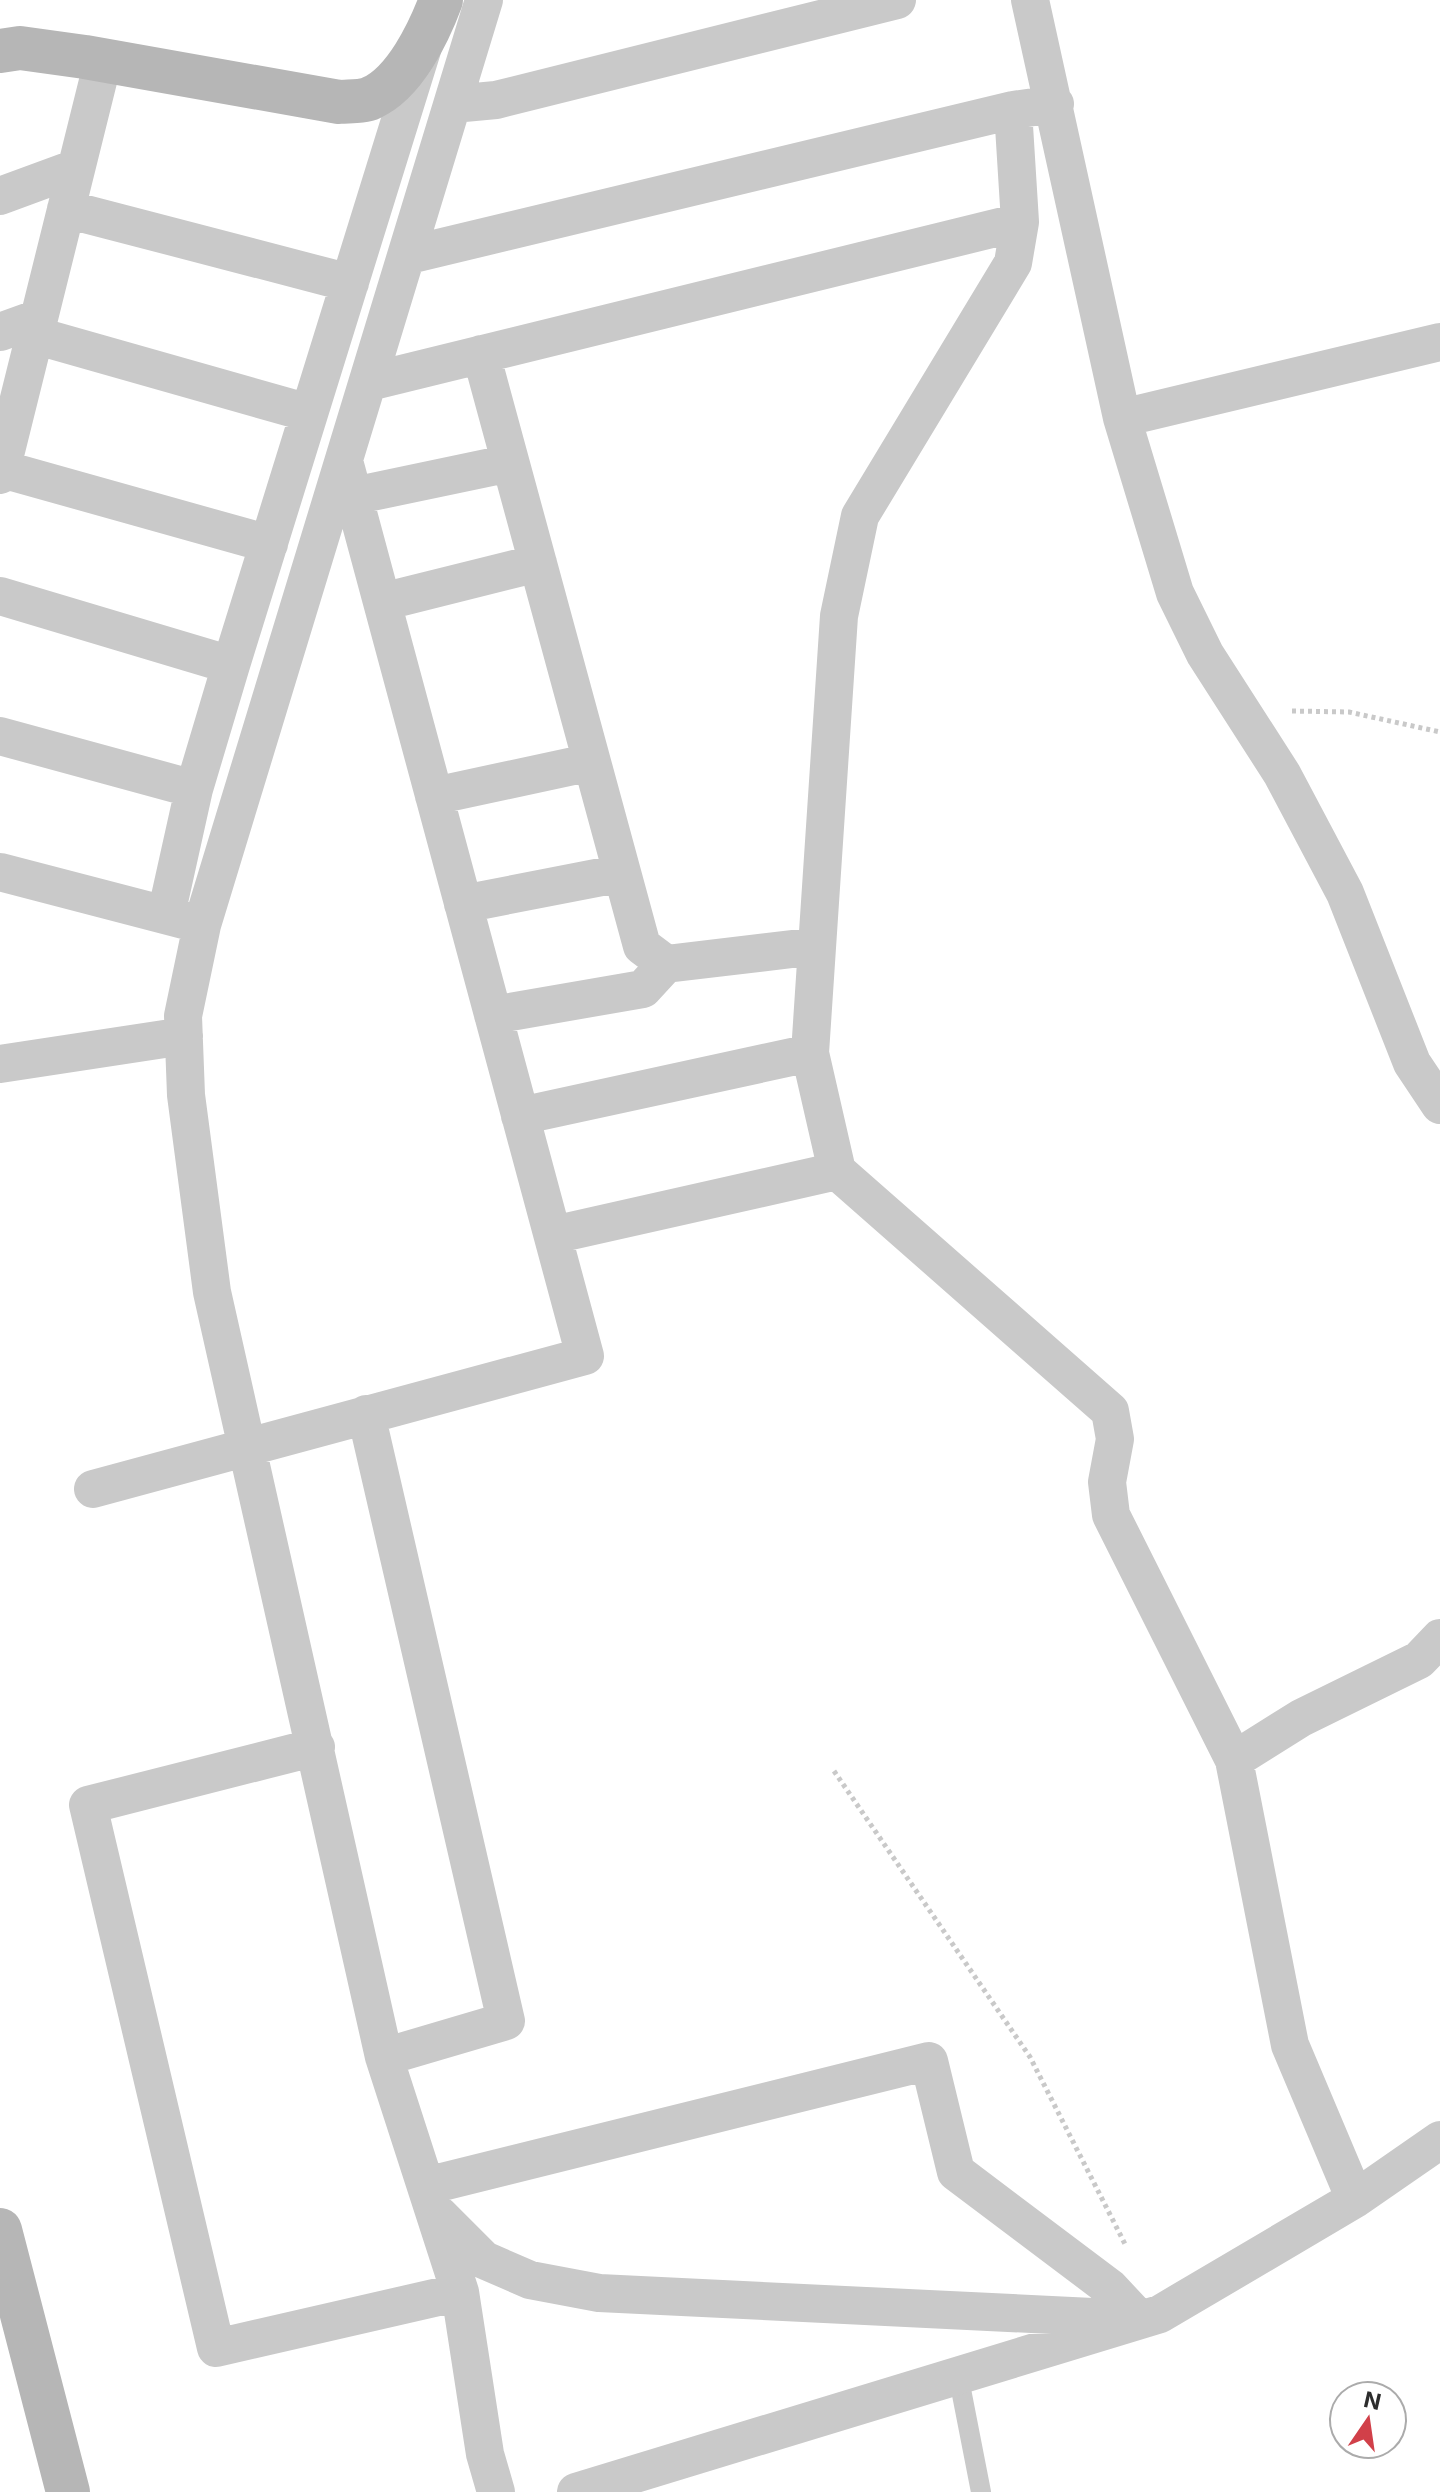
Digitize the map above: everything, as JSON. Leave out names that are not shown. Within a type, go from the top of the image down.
[{"type":"street","points":[[166,915],[194,789],[231,665],[425,41],[441,0]]},
{"type":"street","points":[[484,0],[369,382],[348,478],[202,925],[183,1016],[186,1095],[212,1292],[384,2057],[460,2292],[485,2454],[496,2492]]},
{"type":"street","points":[[401,118],[448,121],[496,100],[897,0]]},
{"type":"street","points":[[1030,0],[1122,418],[1175,593],[1205,654],[1282,774],[1345,893],[1412,1063],[1440,1105]]},
{"type":"street","points":[[0,51],[20,48],[339,102],[371,98],[395,78],[425,41]]},
{"type":"street","points":[[103,61],[66,209],[24,328],[1,472],[269,544]]},
{"type":"street","points":[[409,255],[1013,110],[1055,104]]},
{"type":"street","points":[[1013,110],[1020,222],[1013,263],[860,516],[839,616],[810,1053],[837,1171],[1110,1411],[1115,1439],[1107,1482],[1111,1515],[1234,1760],[1290,2045],[1355,2199]]},
{"type":"street","points":[[0,196],[76,168]]},
{"type":"street","points":[[66,209],[350,283]]},
{"type":"street","points":[[369,382],[1020,222]]},
{"type":"street","points":[[24,328],[309,413]]},
{"type":"street","points":[[1122,418],[1440,342]]},
{"type":"street","points":[[481,354],[642,946],[666,964]]},
{"type":"street","points":[[348,478],[510,463]]},
{"type":"street","points":[[93,1489],[585,1356],[348,478]]},
{"type":"street","points":[[382,602],[538,563]]},
{"type":"street","points":[[0,596],[231,665]]},
{"type":"street","points":[[0,736],[194,789]]},
{"type":"street","points":[[434,796],[592,762]]},
{"type":"street","points":[[0,872],[202,925]]},
{"type":"street","points":[[463,904],[622,873]]},
{"type":"street","points":[[493,1015],[643,989],[666,964],[817,946]]},
{"type":"street","points":[[0,1064],[184,1036]]},
{"type":"street","points":[[520,1116],[810,1053]]},
{"type":"street","points":[[553,1235],[837,1171]]},
{"type":"street","points":[[366,1414],[506,2021],[384,2057]]},
{"type":"street","points":[[1234,1760],[1301,1718],[1419,1660],[1440,1638]]},
{"type":"street","points":[[316,1747],[88,1805],[216,2348],[460,2292]]},
{"type":"street","points":[[430,2198],[929,2061],[956,2172],[1150,2317]]},
{"type":"street","points":[[576,2492],[1150,2317],[1355,2199],[1440,2140]]},
{"type":"street","points":[[430,2198],[484,2260],[530,2280],[599,2293],[1150,2317]]},
{"type":"street","points":[[0,2230],[68,2492]]},
{"type":"lane","points":[[958,2374],[981,2492]]},
{"type":"path","points":[[1243,714],[1349,712],[1440,732]]},
{"type":"path","points":[[834,1771],[1030,2057],[1150,2317]]}]
